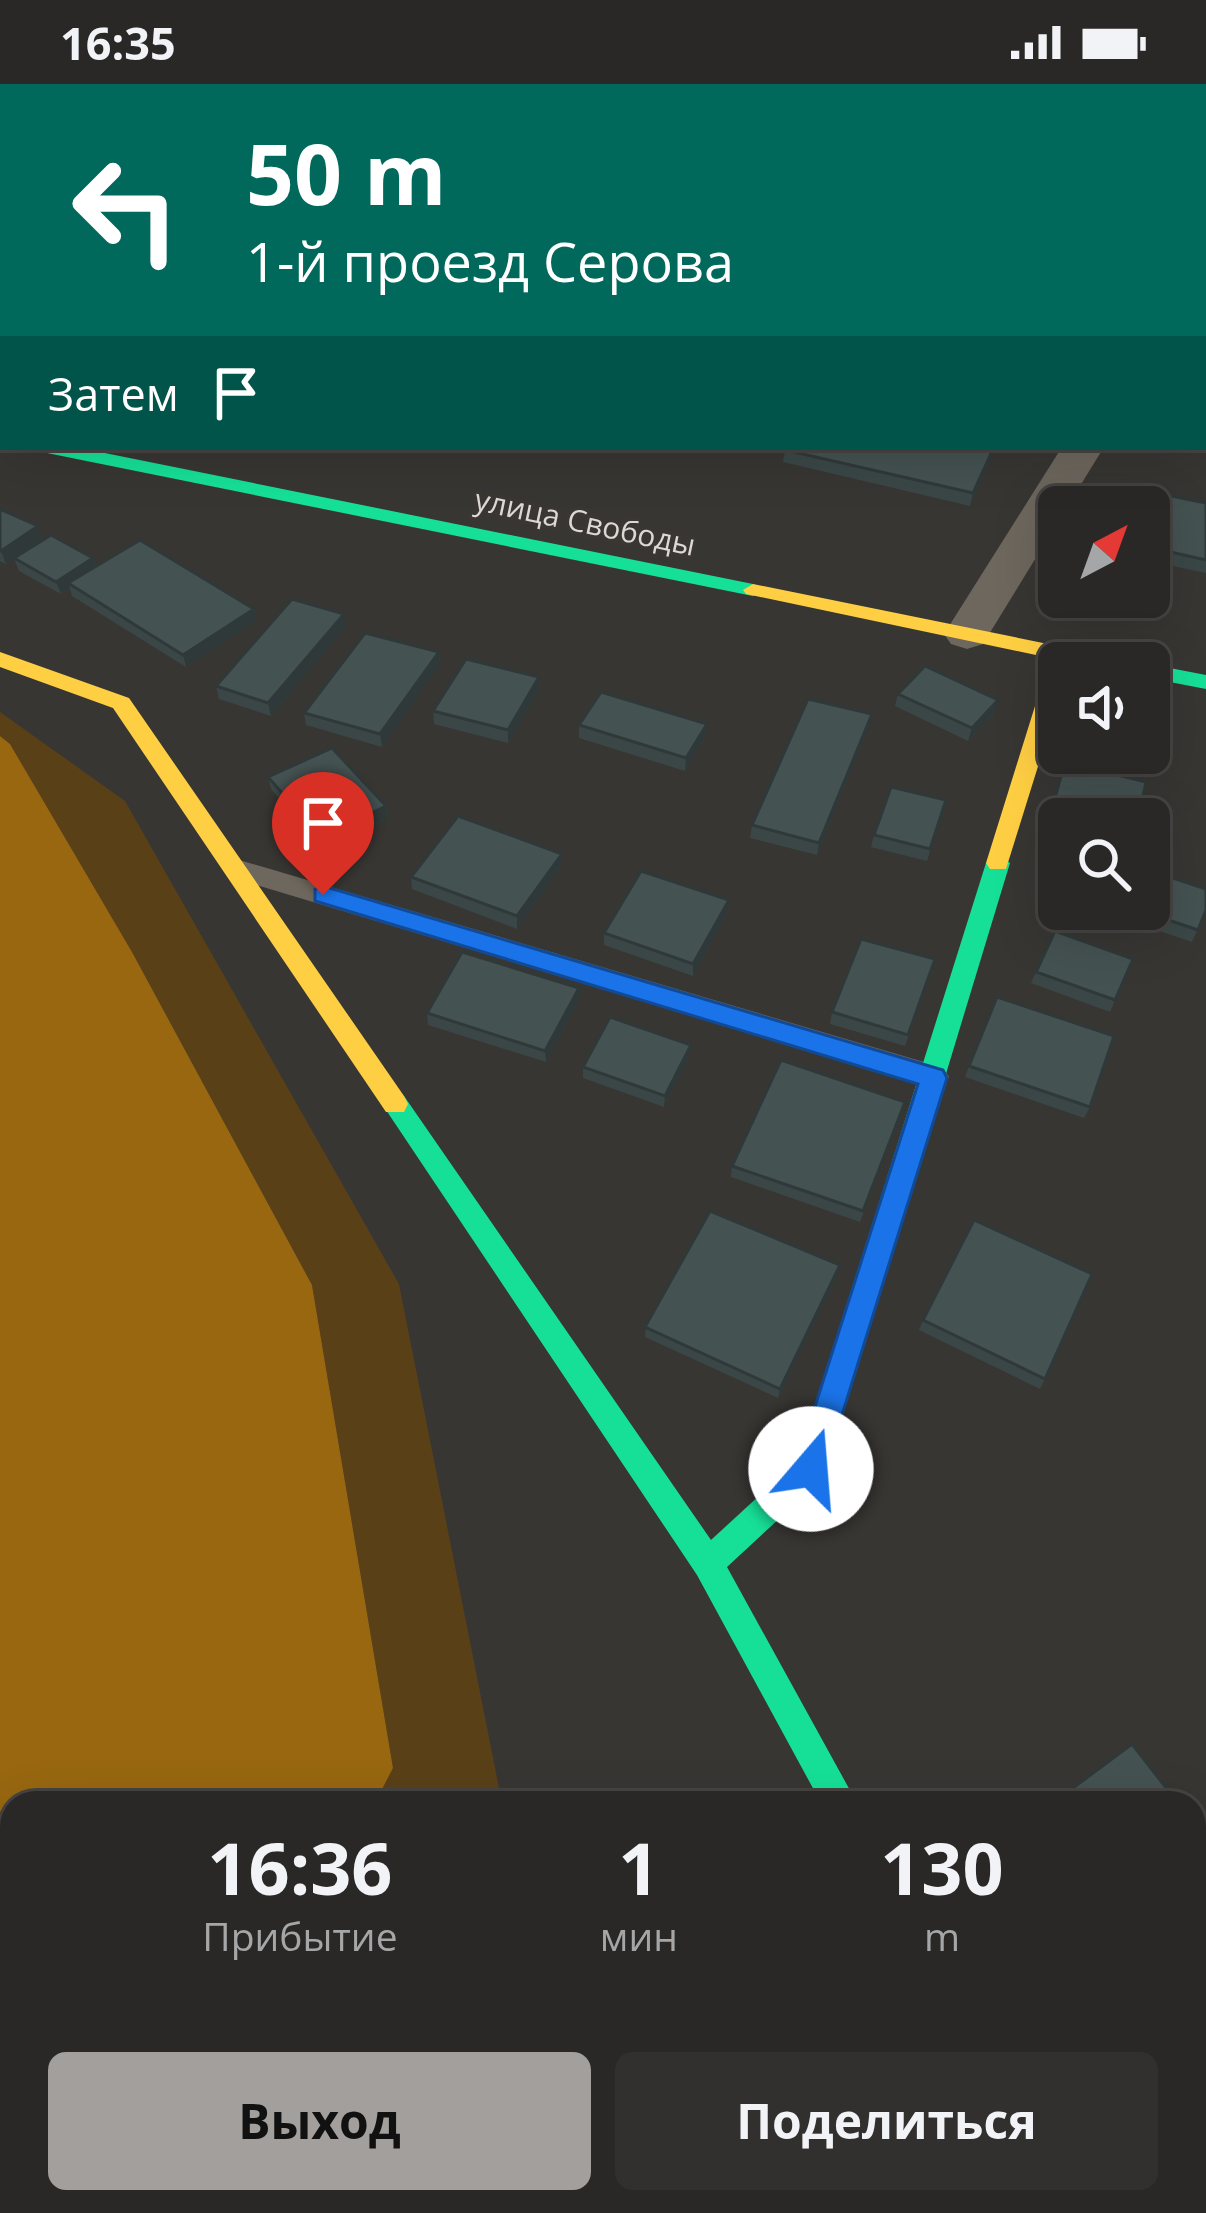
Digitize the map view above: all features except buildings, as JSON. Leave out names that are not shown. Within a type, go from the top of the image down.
[{"type":"street","name":"улица Свободы","points":[[62,450],[1038,648]]},
{"type":"street","points":[[967,634],[1081,450]]},
{"type":"street","points":[[0,658],[121,703],[708,1564],[833,1791]]},
{"type":"street","points":[[1170,674],[1206,682]]},
{"type":"street","points":[[708,1564],[811,1469],[1038,733]]},
{"type":"lane","points":[[236,869],[934,1078]]},
{"type":"shaded area","points":[[0,712],[125,801],[399,1284],[500,1791],[381,1791],[393,1768],[312,1285],[132,952],[10,744],[0,736]]},
{"type":"shaded area","points":[[0,736],[10,744],[132,952],[312,1285],[393,1768],[381,1791],[0,1791]]},
{"type":"traffic: fast","points":[[62,450],[753,590]]},
{"type":"traffic: fast","points":[[1170,675],[1206,682]]},
{"type":"traffic: fast","points":[[833,1791],[708,1564],[811,1469],[998,863]]},
{"type":"traffic: fast","points":[[395,1104],[708,1564]]},
{"type":"traffic: slow","points":[[753,590],[1038,648]]},
{"type":"traffic: slow","points":[[0,659],[121,703],[395,1104]]},
{"type":"traffic: slow","points":[[998,863],[1038,732]]},
{"type":"route","points":[[323,895],[934,1078],[811,1469]]}]
